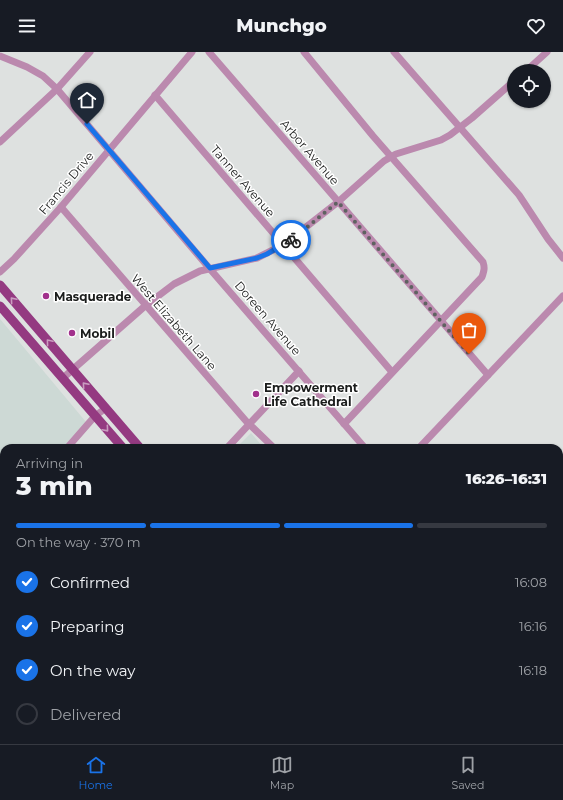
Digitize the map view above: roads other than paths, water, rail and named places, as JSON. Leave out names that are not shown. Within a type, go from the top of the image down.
[{"type":"main road","points":[[0,285],[137,444]]},
{"type":"main road","points":[[0,306],[120,444]]},
{"type":"street","points":[[0,142],[57,88],[90,52]]},
{"type":"street","name":"Francis Drive","points":[[0,272],[14,259],[61,207],[192,52]]},
{"type":"street","name":"Arbor Avenue","points":[[209,52],[488,375]]},
{"type":"street","points":[[304,52],[391,156],[483,262],[484,266],[482,277],[344,424]]},
{"type":"street","points":[[394,52],[519,195],[548,239],[563,258]]},
{"type":"street","points":[[534,64],[547,52]]},
{"type":"street","name":"Doreen Avenue","points":[[0,56],[27,67],[43,76],[57,88],[362,444]]},
{"type":"street","points":[[63,378],[145,306],[180,280],[210,268],[257,258],[283,245],[338,202],[391,156],[442,140],[472,118],[507,87]]},
{"type":"street","name":"Tanner Avenue","points":[[155,95],[392,372]]},
{"type":"street","name":"West Elizabeth Lane","points":[[61,207],[145,306],[250,424],[270,444]]},
{"type":"street","points":[[423,444],[563,296]]},
{"type":"street","points":[[232,444],[299,371]]},
{"type":"street","points":[[70,444],[95,416],[106,408]]},
{"type":"place","name":"Masquerade","points":[[46,296]]},
{"type":"place","name":"Mobil","points":[[72,333]]},
{"type":"place","name":"Empowerment Life Cathedral","points":[[256,394]]}]
